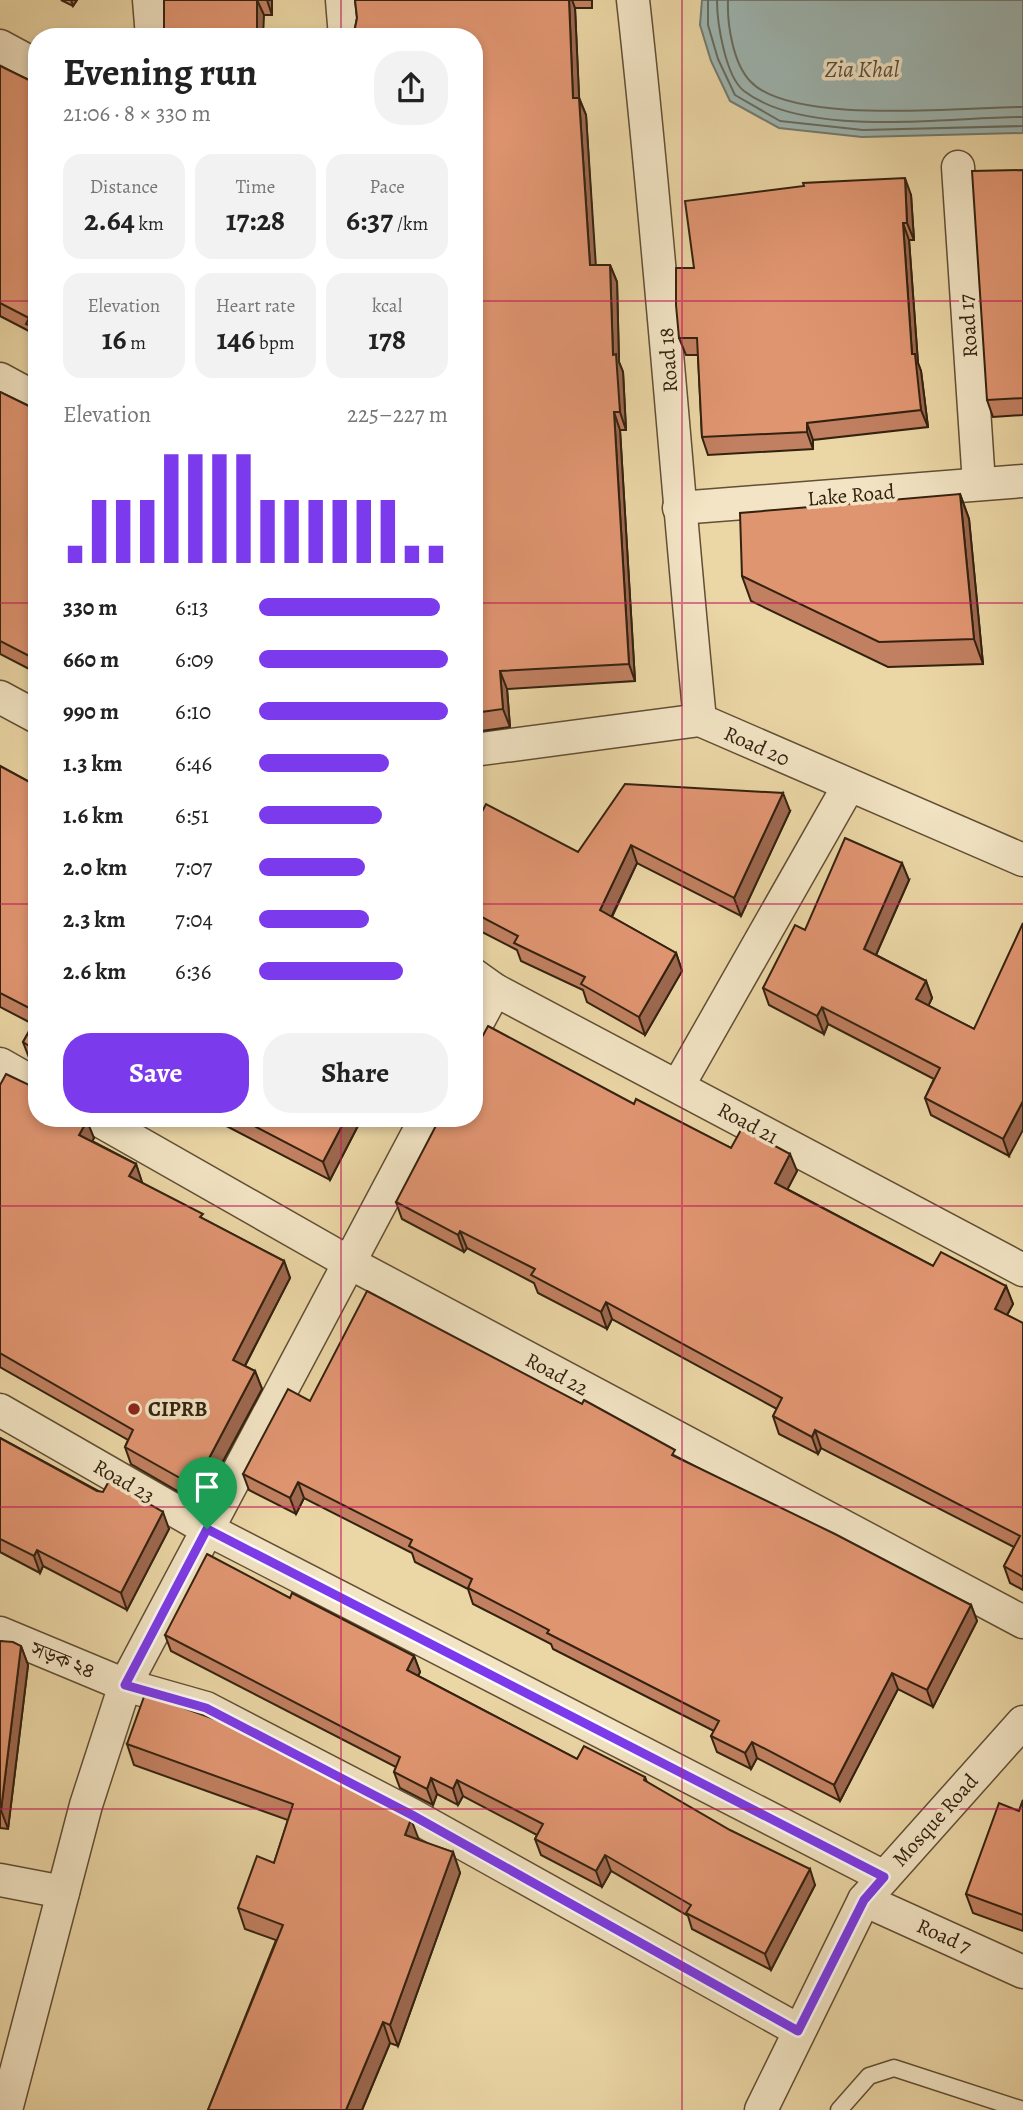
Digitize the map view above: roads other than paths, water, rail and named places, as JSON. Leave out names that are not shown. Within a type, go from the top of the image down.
[{"type":"street","points":[[149,0],[151,28]]},
{"type":"street","points":[[342,0],[344,28]]},
{"type":"street","name":"Road 18","points":[[634,0],[653,179],[679,508],[700,720]]},
{"type":"street","points":[[0,46],[28,61]]},
{"type":"street","name":"Road 17","points":[[958,167],[979,484]]},
{"type":"street","points":[[0,379],[28,395]]},
{"type":"street","name":"Lake Road","points":[[679,508],[1023,481]]},
{"type":"street","points":[[0,697],[28,712]]},
{"type":"street","name":"Road 20","points":[[483,749],[700,720],[848,787],[1023,860]]},
{"type":"street","points":[[678,1086],[848,787]]},
{"type":"street","name":"Road 21","points":[[485,983],[1023,1270]]},
{"type":"street","points":[[0,1064],[28,1080]]},
{"type":"street","name":"Road 22","points":[[111,1127],[348,1262],[1023,1622]]},
{"type":"street","points":[[6,2110],[86,1805],[125,1685],[283,1392],[348,1262],[421,1127]]},
{"type":"street","name":"Road 23","points":[[0,1410],[207,1529],[874,1889]]},
{"type":"street","name":"সড়ক ২৪","points":[[0,1633],[125,1685],[206,1708],[412,1815],[798,2031]]},
{"type":"street","name":"Mosque Road","points":[[761,2110],[798,2031],[874,1889],[1023,1722]]},
{"type":"street","points":[[0,1880],[62,1892]]},
{"type":"street","name":"Road 7","points":[[874,1889],[1023,1972]]},
{"type":"lane","points":[[839,2110],[869,2076],[894,2068],[1023,2110]]},
{"type":"water","name":"Zia Khal","points":[[702,0],[1023,0],[1023,133],[862,137],[779,128],[730,101],[711,61],[700,25]]},
{"type":"place","name":"CIPRB","points":[[134,1409]]}]
